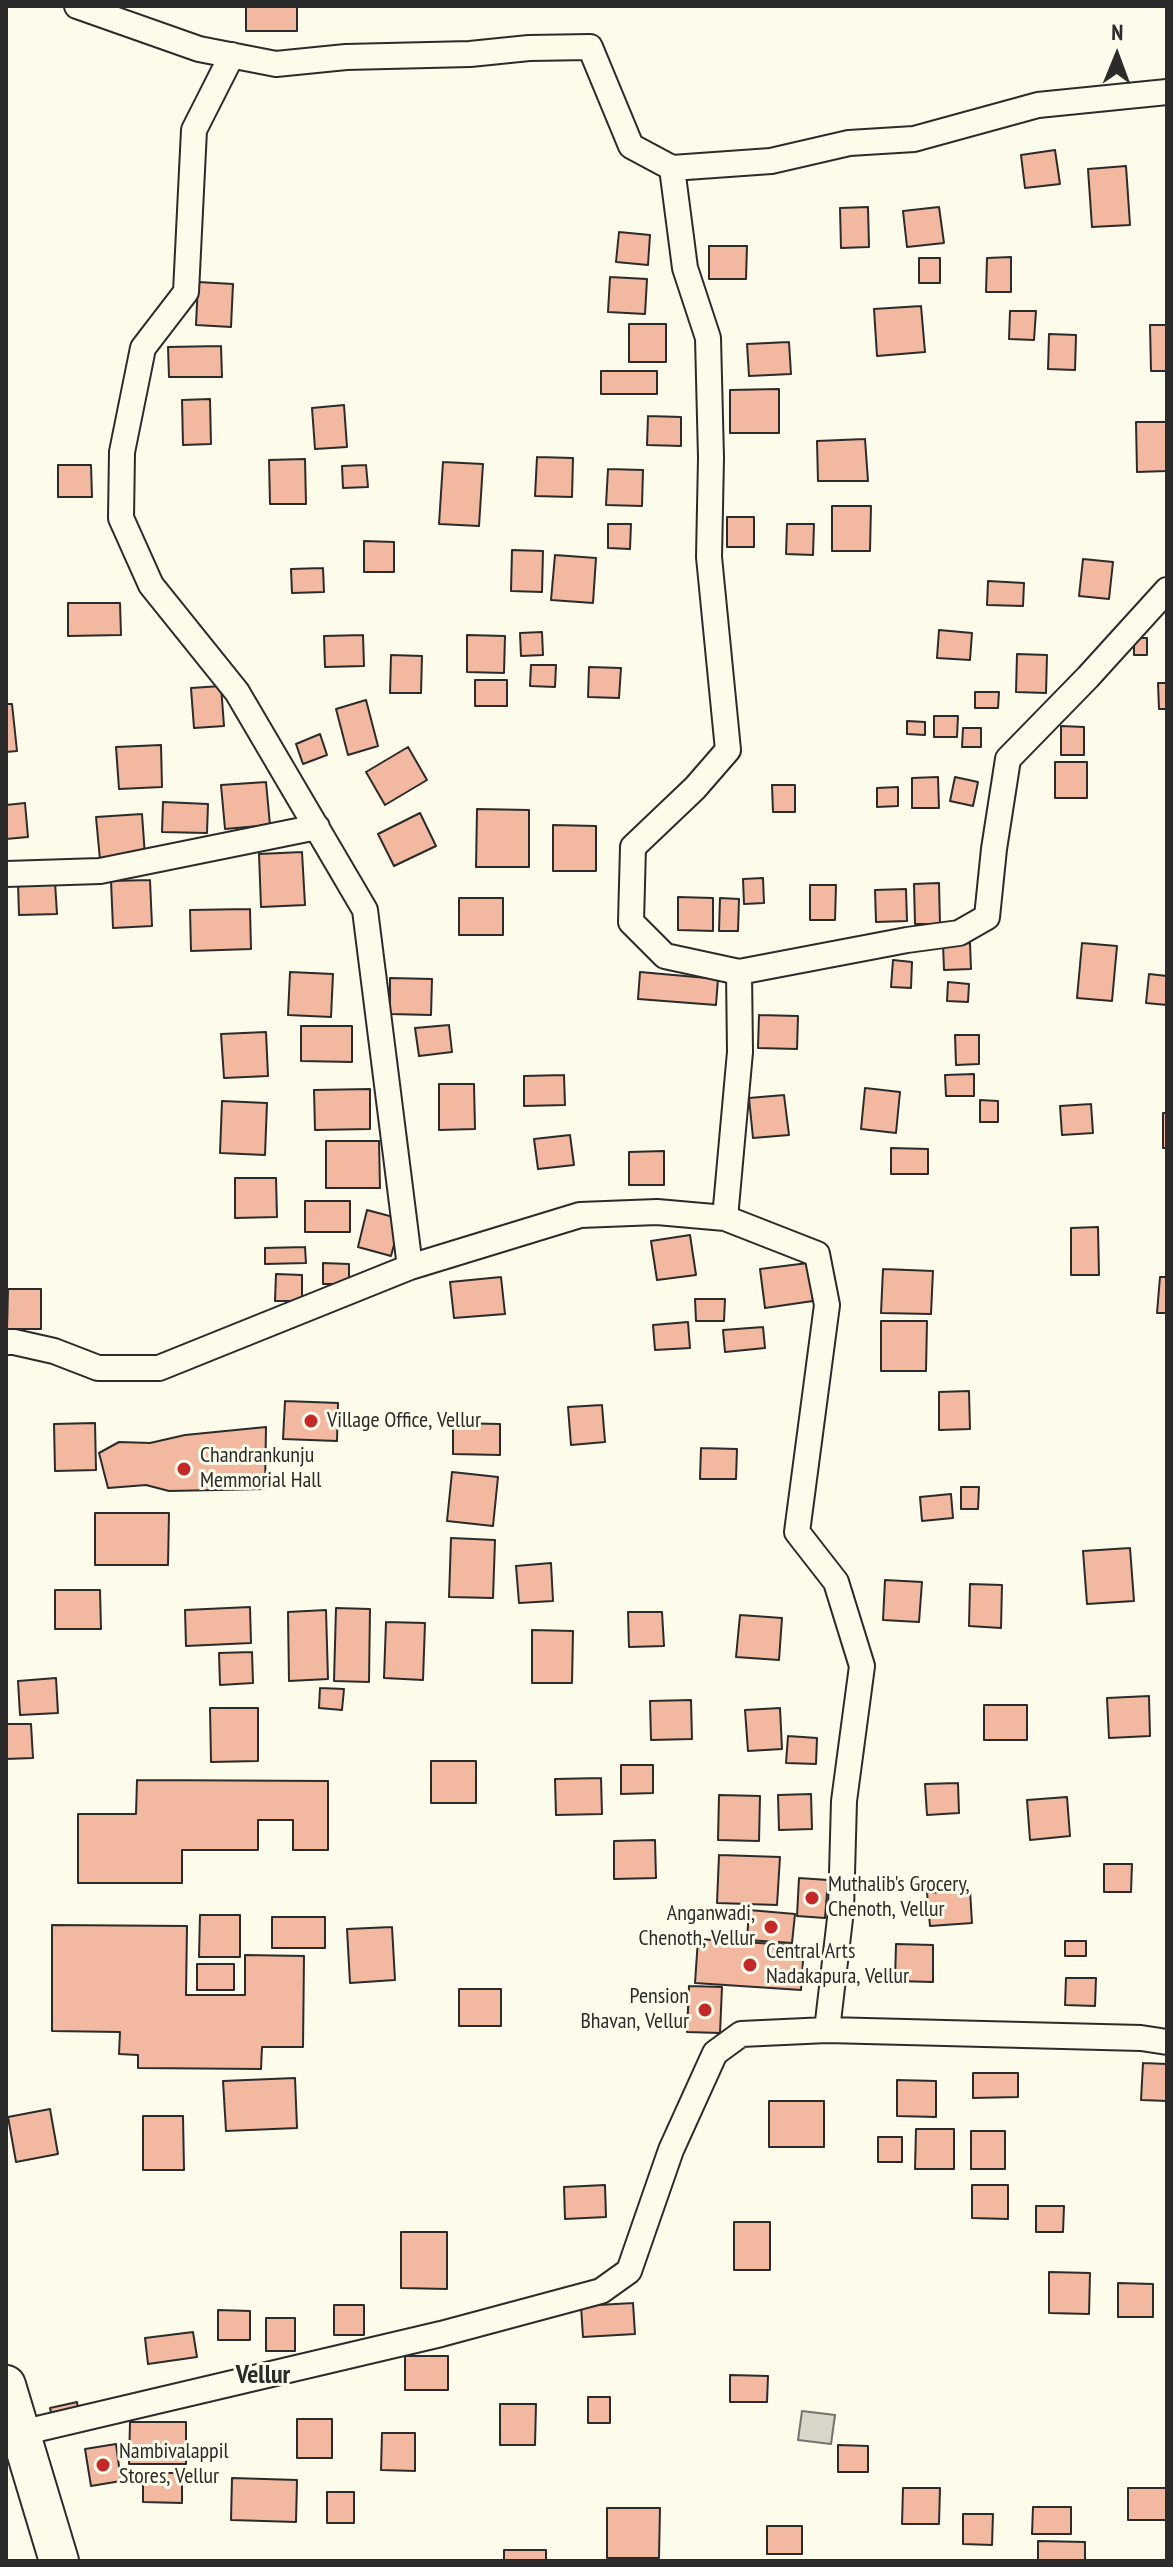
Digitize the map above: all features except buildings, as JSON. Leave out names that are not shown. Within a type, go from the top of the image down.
[{"type":"highway","points":[[6,2385],[13,2435],[59,2561]]},
{"type":"street","points":[[77,6],[199,49],[276,64],[346,57],[590,47],[631,146],[672,168],[771,161],[849,143],[914,139],[1038,105],[1167,92]]},
{"type":"street","points":[[232,55],[194,130],[186,292],[143,348],[122,452],[121,518],[151,585],[237,692],[365,910],[410,1267]]},
{"type":"street","points":[[672,168],[685,268],[708,338],[711,458],[709,557],[728,750],[695,788],[633,847],[631,922],[665,956],[739,972],[959,933],[987,917],[1008,759],[1167,590]]},
{"type":"street","points":[[6,874],[100,871],[317,827]]},
{"type":"street","points":[[725,1218],[740,1052],[739,972]]},
{"type":"street","points":[[6,1342],[54,1351],[98,1368],[159,1368],[410,1267],[580,1215],[657,1212],[725,1218],[817,1254],[827,1305],[797,1532],[836,1582],[862,1666],[844,1801],[841,1910],[827,2030]]},
{"type":"street","points":[[13,2435],[441,2334],[601,2291],[629,2271],[671,2150],[715,2053],[741,2034],[827,2030],[1141,2038],[1167,2042]]},
{"type":"shaded area","points":[[802,2411],[835,2415],[831,2444],[798,2440]]},
{"type":"place","name":"Village Office, Vellur","points":[[311,1421]]},
{"type":"place","name":"Chandrankunju Memmorial Hall","points":[[184,1469]]},
{"type":"place","name":"Muthalib's Grocery, Chenoth, Vellur","points":[[812,1898]]},
{"type":"place","name":"Anganwadi, Chenoth, Vellur","points":[[771,1927]]},
{"type":"place","name":"Central Arts Nadakapura, Vellur","points":[[750,1965]]},
{"type":"place","name":"Pension Bhavan, Vellur","points":[[705,2010]]},
{"type":"place","name":"Nambivalappil Stores, Vellur","points":[[103,2465]]},
{"type":"district","name":"Vellur","points":[[263,2376]]}]
